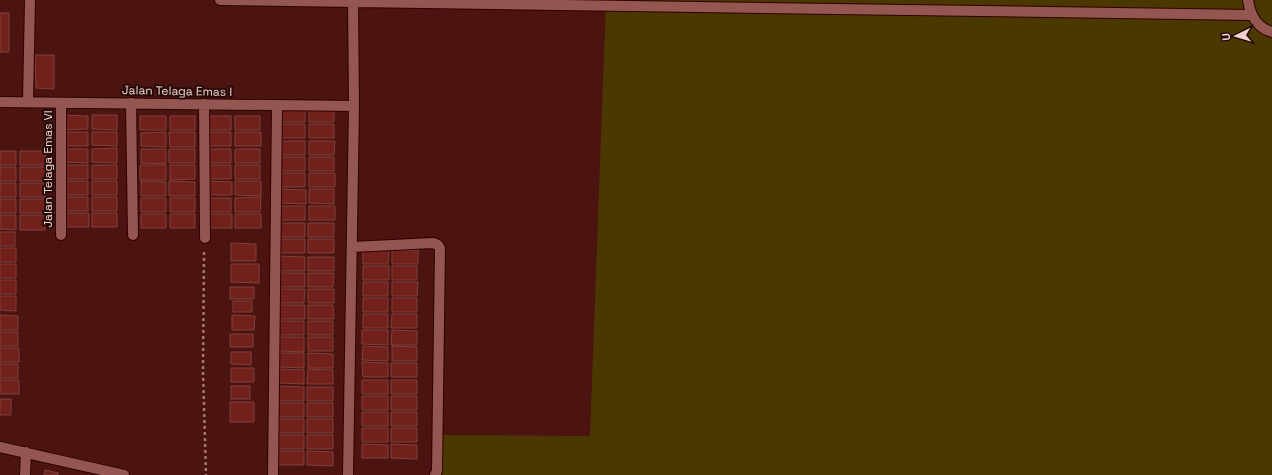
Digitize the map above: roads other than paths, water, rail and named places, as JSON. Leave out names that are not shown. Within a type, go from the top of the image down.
[{"type":"street","points":[[28,102],[30,0]]},
{"type":"street","points":[[220,0],[1251,15]]},
{"type":"street","points":[[1248,0],[1251,15],[1264,30],[1272,32]]},
{"type":"street","points":[[348,475],[354,106],[353,2]]},
{"type":"street","name":"Jalan Telaga Emas I","points":[[0,102],[354,106]]},
{"type":"street","name":"Jalan Telaga Emas VI","points":[[61,103],[61,235]]},
{"type":"street","points":[[131,103],[133,235]]},
{"type":"street","points":[[204,104],[204,238]]},
{"type":"street","points":[[273,475],[277,105]]},
{"type":"street","points":[[352,247],[433,243],[438,245],[440,248],[437,471],[435,475]]},
{"type":"street","points":[[0,447],[124,475]]},
{"type":"street","points":[[25,475],[26,452]]}]
